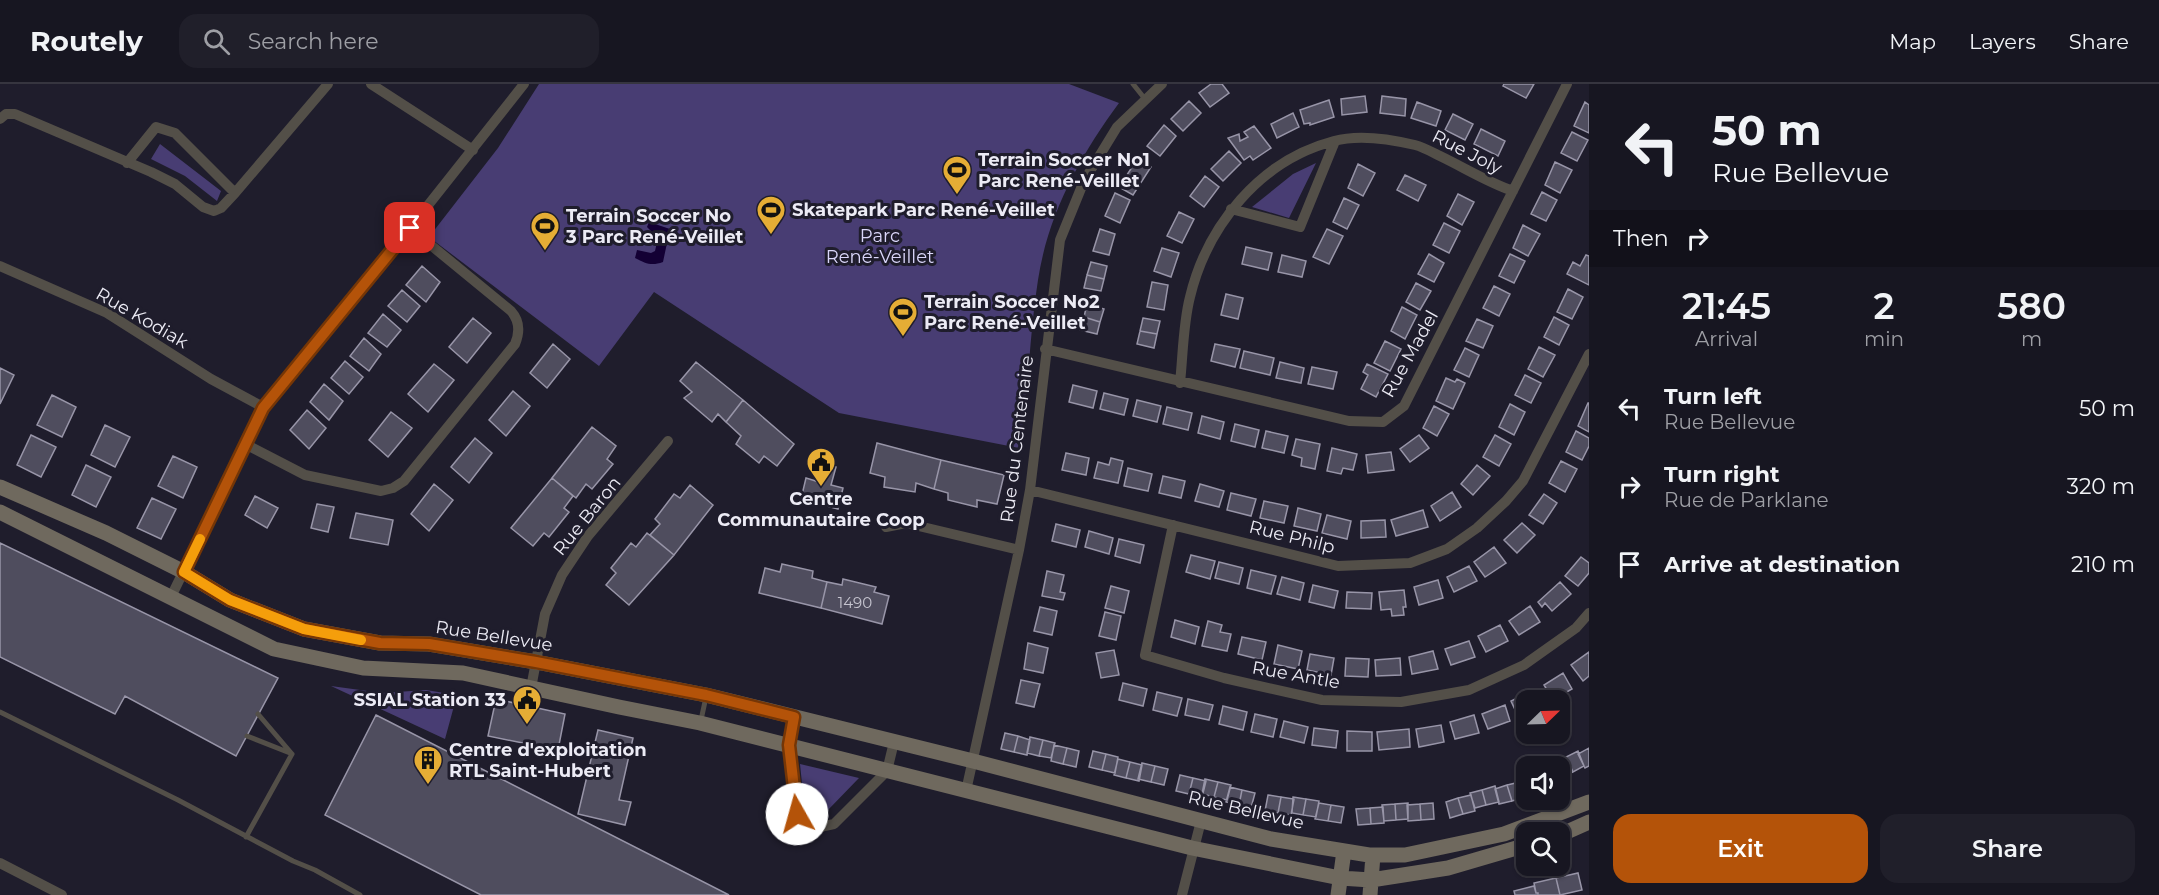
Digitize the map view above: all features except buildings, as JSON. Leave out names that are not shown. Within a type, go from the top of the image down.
[{"type":"street","points":[[0,118],[6,114],[15,114],[175,184],[203,207],[214,211],[221,208],[235,193],[328,84]]},
{"type":"street","points":[[371,84],[473,150]]},
{"type":"street","points":[[171,597],[263,408],[524,84]]},
{"type":"street","name":"Rue du Centenaire","points":[[966,791],[1030,490],[1060,240],[1084,181],[1117,127],[1161,84]]},
{"type":"street","name":"Rue Madel","points":[[1046,350],[1180,383],[1295,407],[1349,422],[1383,422],[1404,406],[1567,84]]},
{"type":"street","points":[[127,163],[156,127],[175,133],[235,193]]},
{"type":"street","name":"Rue Joly","points":[[1180,383],[1190,298],[1199,267],[1216,230],[1231,209],[1265,176],[1299,154],[1335,141],[1375,138],[1418,145],[1493,184],[1513,191]]},
{"type":"street","points":[[1231,209],[1300,227],[1335,141]]},
{"type":"street","points":[[245,444],[305,475],[381,491],[391,489],[404,481],[515,344],[519,328],[517,319],[511,311],[410,228]]},
{"type":"street","name":"Rue Kodiak","points":[[0,266],[107,313],[211,379],[263,408]]},
{"type":"street","name":"Rue Philp","points":[[1030,490],[1338,566],[1410,563],[1447,549],[1477,528],[1506,501],[1523,481],[1589,354]]},
{"type":"street","name":"Rue Baron","points":[[531,688],[545,614],[562,575],[588,536],[668,441]]},
{"type":"street","name":"Rue Bellevue","points":[[0,487],[106,533],[184,572],[230,600],[304,629],[380,643],[429,644],[706,695],[973,761],[1271,839],[1373,855],[1405,855],[1504,834],[1589,802]]},
{"type":"street","points":[[0,512],[274,649],[363,668],[463,673],[700,723],[1192,848],[1340,878],[1370,888],[1516,848]]},
{"type":"street","points":[[886,527],[906,523],[1019,550]]},
{"type":"street","name":"Rue Antle","points":[[1173,525],[1145,655],[1224,678],[1322,700],[1401,702],[1469,690],[1524,665],[1576,628],[1589,613]]},
{"type":"street","points":[[794,717],[789,745],[797,814],[820,827],[834,824],[887,771],[894,742]]},
{"type":"street","points":[[1182,895],[1192,848],[1201,821]]},
{"type":"street","points":[[1570,831],[1589,822]]},
{"type":"street","points":[[1338,895],[1344,851]]},
{"type":"street","points":[[1370,888],[1373,855]]},
{"type":"street","points":[[0,863],[62,895]]},
{"type":"lane","points":[[1133,84],[1145,99]]},
{"type":"lane","points":[[700,723],[706,695]]},
{"type":"lane","points":[[0,712],[178,800],[360,895]]},
{"type":"lane","points":[[258,714],[292,754]]},
{"type":"lane","points":[[247,736],[292,754]]},
{"type":"lane","points":[[246,837],[292,754]]},
{"type":"green space","name":"Parc René-Veillet","points":[[539,84],[1069,84],[1119,103],[1079,165],[1049,232],[1035,301],[1019,448],[839,413],[654,292],[599,366],[429,237],[498,148]]},
{"type":"green space","points":[[160,144],[221,191],[217,201],[185,176],[151,159]]},
{"type":"green space","points":[[1316,163],[1289,218],[1252,207],[1293,174]]},
{"type":"green space","points":[[331,686],[382,693],[426,690],[457,695],[445,739]]},
{"type":"green space","points":[[800,764],[859,778],[827,811],[813,813],[804,803]]},
{"type":"shaded area","points":[[649,222],[670,229],[663,262],[656,264],[642,262],[635,258],[637,250],[651,253],[655,251],[658,238],[647,227]]},
{"type":"slow traffic","points":[[200,539],[184,572],[230,600],[304,629],[361,640]]},
{"type":"place","name":"Terrain Soccer No1 Parc René-Veillet","points":[[957,196]]},
{"type":"place","name":"Skatepark Parc René-Veillet","points":[[771,236]]},
{"type":"place","name":"Terrain Soccer No 3 Parc René-Veillet","points":[[545,252]]},
{"type":"place","name":"Terrain Soccer No2 Parc René-Veillet","points":[[903,338]]},
{"type":"place","name":"Centre Communautaire Coop","points":[[821,488]]},
{"type":"place","name":"SSIAL Station 33","points":[[527,726]]},
{"type":"place","name":"Centre d'exploitation RTL Saint-Hubert","points":[[428,786]]},
{"type":"route","points":[[410,228],[263,408],[184,572],[230,600],[304,629],[380,643],[429,644],[536,662],[706,695],[794,717],[789,745],[797,814]]}]
